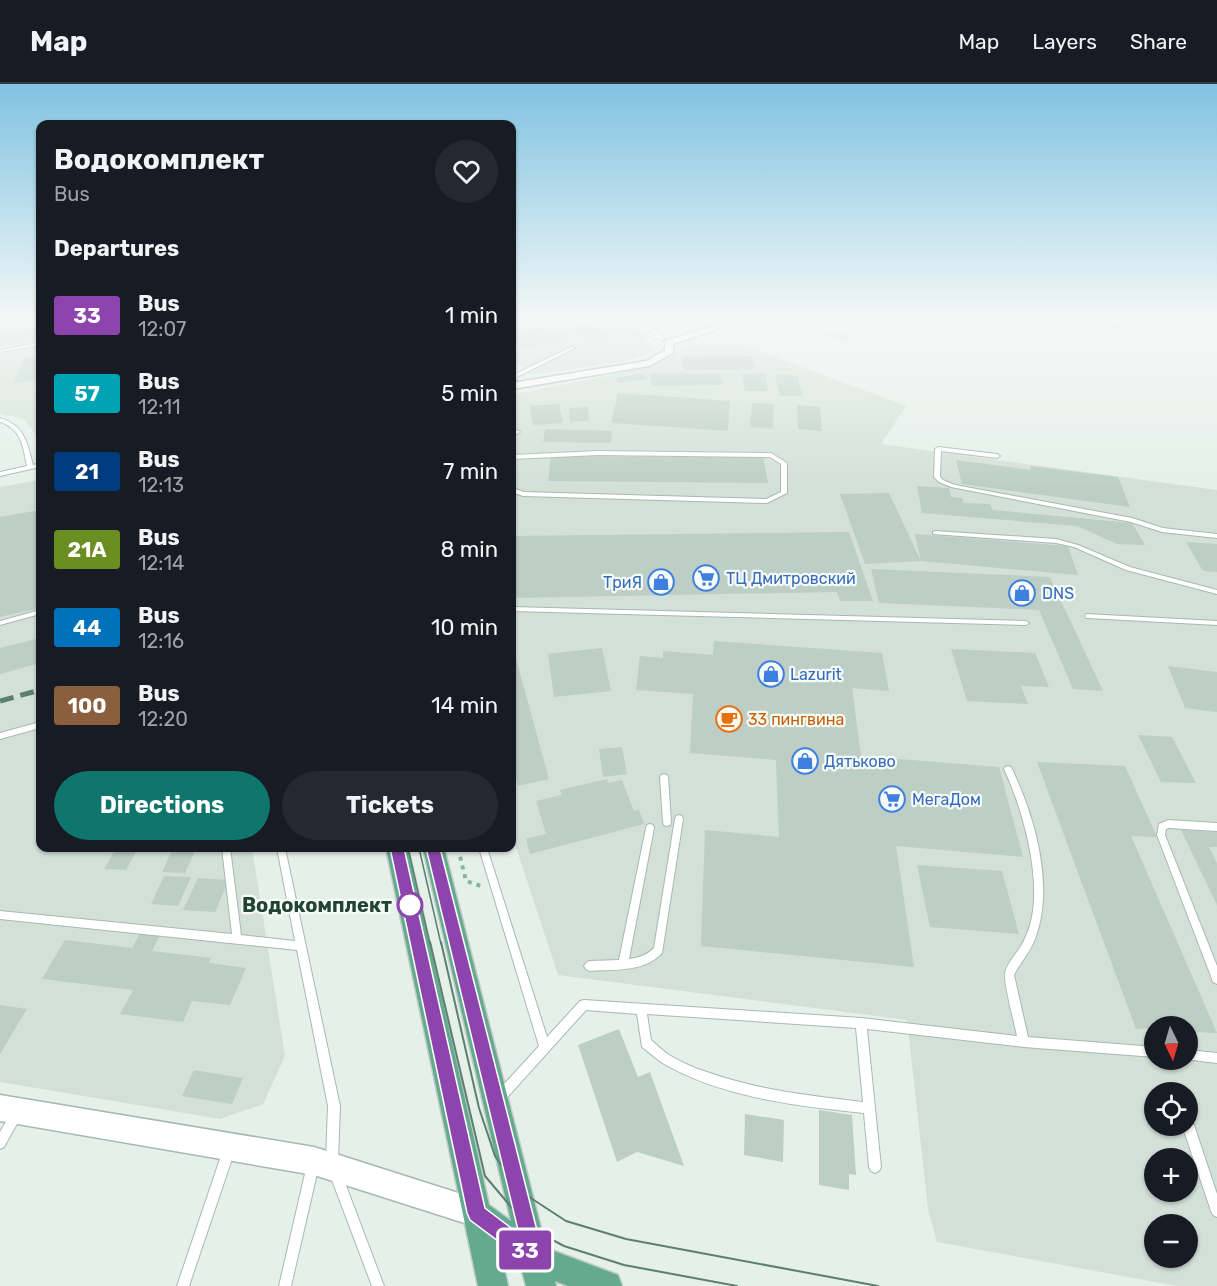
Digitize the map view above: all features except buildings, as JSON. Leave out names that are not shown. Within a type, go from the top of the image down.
[{"type":"main road","points":[[398,852],[493,1286]]},
{"type":"main road","points":[[434,852],[538,1272]]},
{"type":"main road","points":[[477,1213],[538,1272],[607,1286]]},
{"type":"street","points":[[516,385],[571,376]]},
{"type":"street","points":[[9,1110],[323,1163],[477,1213]]},
{"type":"lane","points":[[0,420],[12,423],[22,435],[30,466]]},
{"type":"lane","points":[[997,456],[938,449],[937,477],[953,486],[1024,502],[1132,520],[1162,530],[1217,536]]},
{"type":"lane","points":[[516,457],[598,453],[771,455],[784,464],[784,493],[767,501],[523,494],[516,491]]},
{"type":"lane","points":[[0,474],[36,465]]},
{"type":"lane","points":[[934,533],[1056,541],[1076,546],[1128,569],[1217,592]]},
{"type":"lane","points":[[516,609],[1026,623]]},
{"type":"lane","points":[[0,623],[36,613]]},
{"type":"lane","points":[[1088,616],[1217,623]]},
{"type":"lane","points":[[0,736],[36,726]]},
{"type":"lane","points":[[1008,769],[1024,803],[1035,849],[1038,893],[1031,938],[1009,975],[1024,1042]]},
{"type":"lane","points":[[664,777],[667,822]]},
{"type":"lane","points":[[589,966],[645,962],[654,958],[659,950],[680,819]]},
{"type":"lane","points":[[1217,827],[1168,824],[1162,827],[1161,835],[1217,979]]},
{"type":"lane","points":[[623,963],[650,828]]},
{"type":"lane","points":[[226,852],[237,940]]},
{"type":"lane","points":[[281,852],[334,1106],[323,1163],[285,1286]]},
{"type":"lane","points":[[484,852],[544,1047]]},
{"type":"lane","points":[[0,915],[300,946]]},
{"type":"lane","points":[[497,1100],[584,1005],[861,1023],[1024,1042],[1144,1051]]},
{"type":"lane","points":[[641,1009],[646,1043],[661,1056],[683,1069],[739,1088],[802,1102],[869,1108]]},
{"type":"lane","points":[[861,1023],[875,1167]]},
{"type":"lane","points":[[1198,1056],[1217,1058]]},
{"type":"lane","points":[[0,1143],[9,1110]]},
{"type":"lane","points":[[1192,1136],[1217,1211]]},
{"type":"lane","points":[[183,1286],[229,1148]]},
{"type":"lane","points":[[323,1163],[378,1286]]},
{"type":"path","points":[[459,852],[466,881],[483,887],[495,885]]},
{"type":"shaded area","points":[[0,376],[36,376],[36,435],[24,419],[0,414]]},
{"type":"shaded area","points":[[605,376],[826,376],[906,406],[881,444],[1217,490],[1217,1286],[1177,1286],[937,1242],[928,1209],[907,1020],[558,975],[516,847],[516,394]]},
{"type":"shaded area","points":[[36,481],[36,852],[253,852],[285,1056],[263,1104],[220,1119],[0,1082],[0,487]]},
{"type":"tram line","points":[[409,852],[430,944]]},
{"type":"tram line","points":[[420,852],[441,944]]},
{"type":"tram line","points":[[430,942],[485,1176],[528,1227],[564,1246],[624,1265],[737,1286]]},
{"type":"tram line","points":[[441,942],[479,1108],[495,1156],[520,1191],[566,1221],[626,1239],[878,1286]]},
{"type":"railway","points":[[0,701],[36,691]]},
{"type":"bus line","name":"33","points":[[398,852],[477,1213],[534,1258],[520,1191],[434,852]]},
{"type":"place","name":"ТЦ Дмитровский","points":[[706,578]]},
{"type":"place","name":"ТриЯ","points":[[661,582]]},
{"type":"place","name":"DNS","points":[[1022,593]]},
{"type":"place","name":"Lazurit","points":[[771,674]]},
{"type":"place","name":"33 пингвина","points":[[729,719]]},
{"type":"place","name":"Дятьково","points":[[805,761]]},
{"type":"place","name":"МегаДом","points":[[892,799]]},
{"type":"place","name":"Водокомплект","points":[[410,905]]}]
